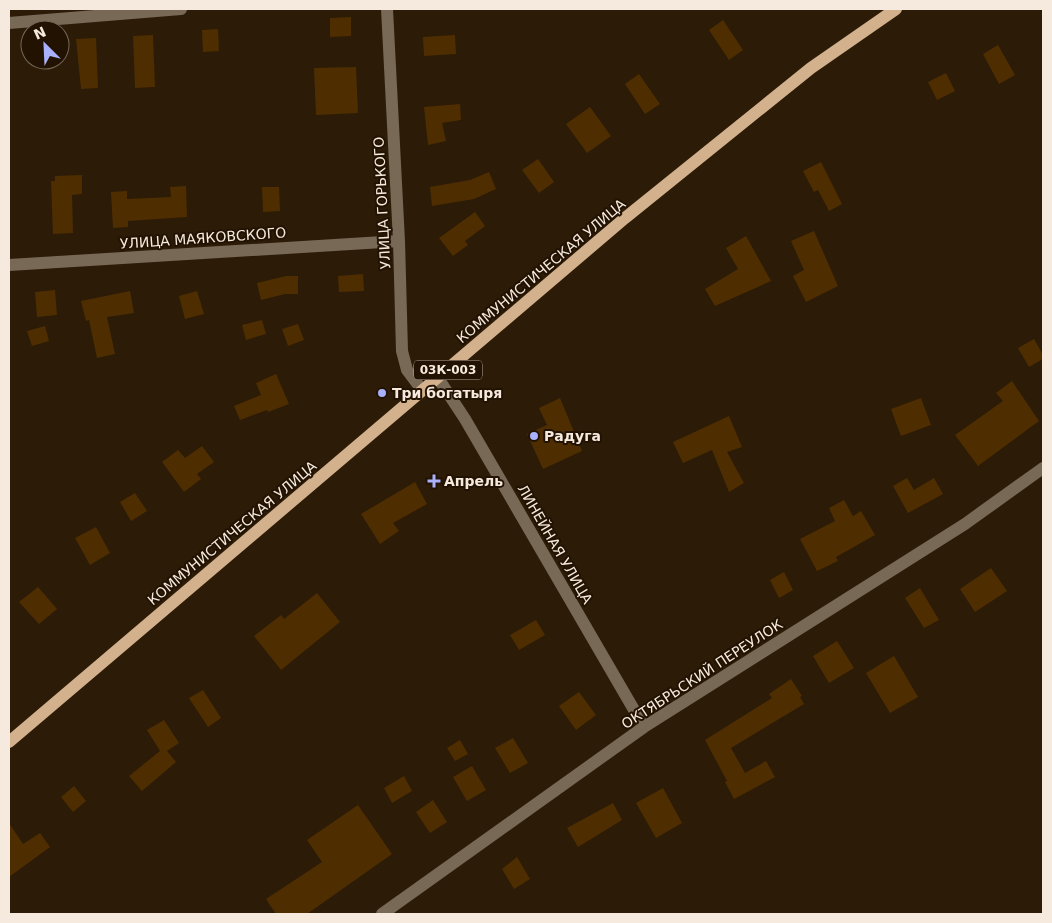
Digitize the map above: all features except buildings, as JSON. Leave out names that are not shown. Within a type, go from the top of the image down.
[{"type":"main road","name":"КОММУНИСТИЧЕСКАЯ УЛИЦА","points":[[9,742],[625,218],[811,68],[896,9]]},
{"type":"street","points":[[9,23],[181,9]]},
{"type":"street","name":"УЛИЦА ГОРЬКОГО","points":[[386,9],[399,241],[402,351],[407,370],[422,390]]},
{"type":"street","name":"УЛИЦА МАЯКОВСКОГО","points":[[9,265],[399,241]]},
{"type":"street","name":"ЛИНЕЙНАЯ УЛИЦА","points":[[438,378],[475,435],[644,727]]},
{"type":"street","name":"ОКТЯБРЬСКИЙ ПЕРЕУЛОК","points":[[382,914],[644,727],[965,524],[1043,468]]},
{"type":"place","name":"Три богатыря","points":[[382,393]]},
{"type":"place","name":"Радуга","points":[[534,436]]},
{"type":"place","name":"Апрель","points":[[434,481]]}]
